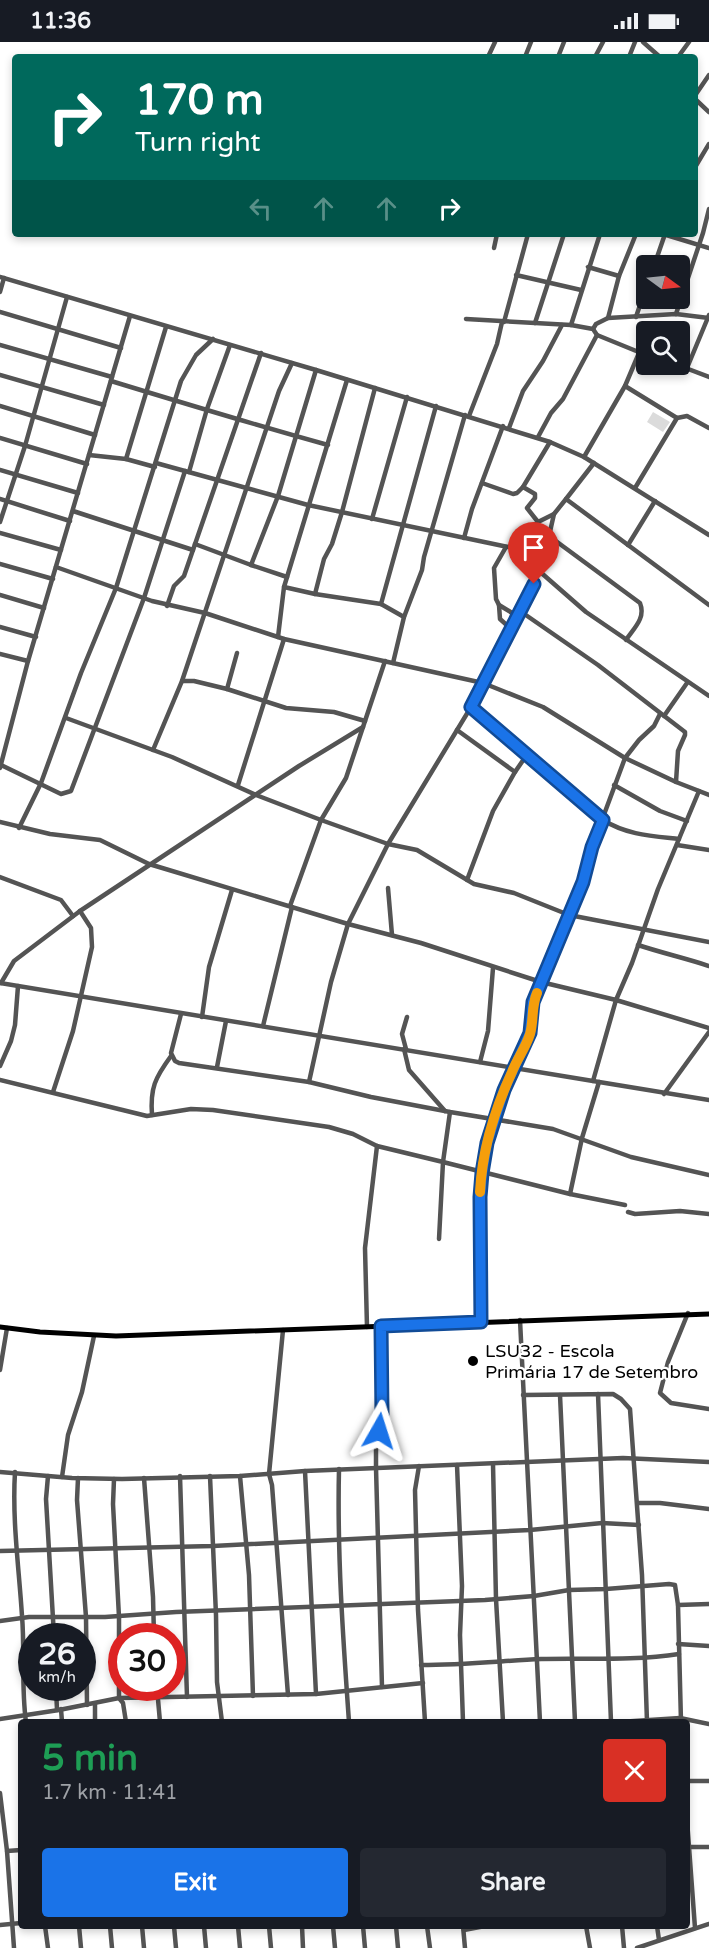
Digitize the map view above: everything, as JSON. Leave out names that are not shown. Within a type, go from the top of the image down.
[{"type":"main road","points":[[0,1328],[94,1336],[709,1314]]},
{"type":"street","points":[[644,42],[657,54]]},
{"type":"street","points":[[650,48],[654,42]]},
{"type":"street","points":[[698,91],[709,75]]},
{"type":"street","points":[[698,101],[709,112]]},
{"type":"street","points":[[698,162],[709,144]]},
{"type":"street","points":[[676,314],[709,210]]},
{"type":"street","points":[[494,248],[496,237]]},
{"type":"street","points":[[393,663],[404,617],[422,570],[467,415],[497,344],[527,237]]},
{"type":"street","points":[[535,323],[563,237]]},
{"type":"street","points":[[571,325],[599,237]]},
{"type":"street","points":[[608,318],[618,276],[635,237]]},
{"type":"street","points":[[657,255],[663,237]]},
{"type":"street","points":[[673,237],[709,248]]},
{"type":"street","points":[[588,267],[618,276]]},
{"type":"street","points":[[516,275],[581,290]]},
{"type":"street","points":[[0,292],[2,277],[538,437],[584,457],[709,535]]},
{"type":"street","points":[[0,522],[25,446],[67,297]]},
{"type":"street","points":[[636,317],[639,309]]},
{"type":"street","points":[[0,312],[121,348]]},
{"type":"street","points":[[593,329],[596,324],[608,318],[676,314],[709,317],[690,361]]},
{"type":"street","points":[[130,316],[28,661],[1,766],[61,794],[68,794],[95,729],[144,598],[230,345]]},
{"type":"street","points":[[466,320],[571,325],[593,329],[597,335],[636,352]]},
{"type":"street","points":[[510,429],[523,392],[562,325]]},
{"type":"street","points":[[126,459],[166,327]]},
{"type":"street","points":[[538,437],[551,413],[563,399],[597,335]]},
{"type":"street","points":[[20,828],[41,783],[81,673],[116,588],[181,381],[196,355],[213,339]]},
{"type":"street","points":[[0,345],[237,420],[328,445]]},
{"type":"street","points":[[167,606],[174,586],[184,577],[261,353]]},
{"type":"street","points":[[584,457],[625,386],[636,360]]},
{"type":"street","points":[[153,750],[183,681],[279,391],[292,363]]},
{"type":"street","points":[[690,369],[709,377]]},
{"type":"street","points":[[251,565],[278,496],[316,370]]},
{"type":"street","points":[[0,375],[104,405]]},
{"type":"street","points":[[278,637],[284,587],[347,380]]},
{"type":"street","points":[[625,386],[677,418],[687,416],[709,428]]},
{"type":"street","points":[[315,594],[324,559],[332,544],[342,512],[375,388]]},
{"type":"street","points":[[372,519],[407,397]]},
{"type":"street","points":[[0,406],[95,435]]},
{"type":"street","points":[[381,604],[436,406]]},
{"type":"street","points":[[635,488],[677,418]]},
{"type":"street","points":[[464,538],[503,426]]},
{"type":"street","points":[[0,438],[87,464]]},
{"type":"street","points":[[482,483],[513,494],[518,493],[550,442]]},
{"type":"street","points":[[89,455],[126,459],[187,472],[308,505],[506,547],[515,544],[538,522],[554,514],[594,463]]},
{"type":"street","points":[[0,470],[78,493]]},
{"type":"street","points":[[523,487],[536,496],[527,508],[538,522]]},
{"type":"street","points":[[0,499],[70,521]]},
{"type":"street","points":[[566,499],[709,606]]},
{"type":"street","points":[[628,545],[655,501]]},
{"type":"street","points":[[73,511],[162,541],[224,555],[287,577]]},
{"type":"street","points":[[309,1082],[331,982],[348,924],[388,844],[471,707],[510,628],[529,597],[554,514]]},
{"type":"street","points":[[0,533],[61,550]]},
{"type":"street","points":[[549,536],[640,603],[641,619],[626,640]]},
{"type":"street","points":[[506,547],[495,564],[493,572],[500,619],[510,628]]},
{"type":"street","points":[[0,564],[53,579]]},
{"type":"street","points":[[56,567],[167,606],[205,613],[284,639],[483,683],[543,707],[625,758],[709,795]]},
{"type":"street","points":[[538,570],[586,612],[709,696]]},
{"type":"street","points":[[284,587],[381,604],[404,617]]},
{"type":"street","points":[[0,595],[44,608]]},
{"type":"street","points":[[499,605],[519,614],[598,665],[685,733],[678,751],[676,782]]},
{"type":"street","points":[[0,627],[36,637]]},
{"type":"street","points":[[238,785],[284,639]]},
{"type":"street","points":[[227,689],[237,652]]},
{"type":"street","points":[[0,654],[28,661]]},
{"type":"street","points":[[263,1026],[291,906],[321,820],[346,778],[385,660]]},
{"type":"street","points":[[183,681],[194,681],[227,689],[296,710],[334,712],[365,720]]},
{"type":"street","points":[[481,1322],[482,1173],[487,1143],[513,1069],[530,1033],[533,1002],[583,882],[592,847],[625,758],[654,726],[687,683]]},
{"type":"street","points":[[471,707],[603,820],[626,832],[709,850]]},
{"type":"street","points":[[66,718],[153,750],[238,785],[256,795],[321,820],[388,844],[417,850],[474,884],[514,893],[569,915],[709,942]]},
{"type":"street","points":[[363,727],[80,911],[14,961],[0,983],[709,1100]]},
{"type":"street","points":[[457,730],[515,772]]},
{"type":"street","points":[[466,880],[493,811],[526,756]]},
{"type":"street","points":[[614,785],[644,803],[687,821]]},
{"type":"street","points":[[593,1081],[616,1000],[699,791]]},
{"type":"street","points":[[0,822],[50,834],[92,838],[149,864],[232,890],[420,943],[541,982],[616,1000],[709,1028]]},
{"type":"street","points":[[0,877],[61,900],[73,916]]},
{"type":"street","points":[[388,888],[392,935]]},
{"type":"street","points":[[202,1017],[209,967],[232,890]]},
{"type":"street","points":[[53,1092],[82,996],[92,947],[91,928],[80,911]]},
{"type":"street","points":[[638,945],[662,954],[709,966]]},
{"type":"street","points":[[480,1062],[488,1031],[493,968]]},
{"type":"street","points":[[0,1066],[13,1033],[18,986]]},
{"type":"street","points":[[152,1115],[153,1085],[171,1056],[181,1014]]},
{"type":"street","points":[[407,1017],[402,1034],[408,1069],[448,1112],[439,1239]]},
{"type":"street","points":[[217,1067],[226,1021]]},
{"type":"street","points":[[664,1094],[708,1035]]},
{"type":"street","points":[[171,1056],[179,1063],[309,1082],[448,1112],[553,1129],[631,1157],[709,1175]]},
{"type":"street","points":[[0,1080],[147,1116],[187,1108],[329,1127],[353,1134],[377,1146],[570,1194],[626,1204]]},
{"type":"street","points":[[570,1194],[582,1138],[599,1082]]},
{"type":"street","points":[[367,1327],[365,1248],[377,1146]]},
{"type":"street","points":[[628,1212],[635,1214],[680,1211],[709,1214]]},
{"type":"street","points":[[688,1313],[668,1362],[660,1393],[671,1403],[709,1409]]},
{"type":"street","points":[[520,1320],[540,1719]]},
{"type":"street","points":[[381,1326],[382,1414],[376,1448],[376,1468],[382,1687]]},
{"type":"street","points":[[0,1370],[8,1328]]},
{"type":"street","points":[[283,1330],[268,1474],[272,1485],[288,1695]]},
{"type":"street","points":[[62,1477],[68,1435],[82,1392],[94,1336]]},
{"type":"street","points":[[598,1394],[611,1719]]},
{"type":"street","points":[[524,1395],[618,1396],[630,1409],[643,1586],[647,1719]]},
{"type":"street","points":[[560,1395],[575,1719]]},
{"type":"street","points":[[0,1472],[114,1479],[240,1476],[339,1469],[634,1458],[709,1462]]},
{"type":"street","points":[[493,1464],[496,1599],[503,1719]]},
{"type":"street","points":[[457,1465],[458,1533],[462,1586],[460,1601],[463,1719]]},
{"type":"street","points":[[419,1466],[415,1490],[425,1719]]},
{"type":"street","points":[[339,1469],[341,1605],[349,1719]]},
{"type":"street","points":[[305,1471],[316,1694]]},
{"type":"street","points":[[15,1472],[13,1497],[23,1618],[26,1719]]},
{"type":"street","points":[[48,1476],[46,1499],[53,1623]]},
{"type":"street","points":[[180,1476],[187,1697],[316,1694],[423,1683]]},
{"type":"street","points":[[210,1476],[222,1719]]},
{"type":"street","points":[[240,1476],[251,1610],[253,1696]]},
{"type":"street","points":[[78,1478],[77,1500],[86,1617],[87,1705]]},
{"type":"street","points":[[144,1478],[153,1623]]},
{"type":"street","points":[[114,1479],[112,1504],[119,1623]]},
{"type":"street","points":[[638,1503],[660,1503],[709,1509]]},
{"type":"street","points":[[0,1551],[246,1545],[530,1530],[602,1523],[639,1525]]},
{"type":"street","points":[[0,1621],[23,1618],[119,1617],[153,1613],[460,1601],[534,1596],[569,1590],[674,1584],[678,1605],[680,1719]]},
{"type":"street","points":[[678,1605],[709,1604]]},
{"type":"street","points":[[678,1644],[709,1646]]},
{"type":"street","points":[[421,1665],[679,1654]]},
{"type":"street","points":[[58,1701],[61,1719]]},
{"type":"street","points":[[0,1719],[108,1701]]},
{"type":"street","points":[[121,1701],[126,1719]]},
{"type":"street","points":[[158,1701],[160,1719]]},
{"type":"street","points":[[95,1704],[95,1719]]},
{"type":"street","points":[[690,1721],[709,1724]]},
{"type":"street","points":[[690,1781],[709,1781]]},
{"type":"street","points":[[0,1793],[8,1852],[14,1948]]},
{"type":"street","points":[[690,1847],[709,1847]]},
{"type":"street","points":[[0,1855],[18,1850]]},
{"type":"street","points":[[690,1870],[695,1928]]},
{"type":"street","points":[[0,1925],[18,1923]]},
{"type":"street","points":[[638,1948],[709,1924]]},
{"type":"street","points":[[45,1929],[48,1948]]},
{"type":"street","points":[[79,1929],[81,1948]]},
{"type":"street","points":[[110,1929],[112,1948]]},
{"type":"street","points":[[142,1929],[144,1948]]},
{"type":"street","points":[[174,1929],[176,1948]]},
{"type":"street","points":[[204,1929],[207,1948]]},
{"type":"street","points":[[238,1929],[240,1948]]},
{"type":"street","points":[[269,1929],[272,1948]]},
{"type":"street","points":[[302,1929],[303,1948]]},
{"type":"street","points":[[333,1929],[335,1948]]},
{"type":"street","points":[[363,1929],[365,1948]]},
{"type":"street","points":[[396,1929],[398,1948]]},
{"type":"street","points":[[427,1929],[430,1948]]},
{"type":"street","points":[[464,1929],[465,1948]]},
{"type":"street","points":[[587,1929],[590,1948]]},
{"type":"street","points":[[622,1929],[624,1948]]},
{"type":"street","points":[[657,1929],[659,1940]]},
{"type":"shaded area","points":[[653,412],[670,422],[663,432],[647,422]]},
{"type":"slow traffic","points":[[480,1192],[487,1143],[504,1090],[530,1033],[531,1012],[537,993]]},
{"type":"place","name":"LSU32 - Escola Primária 17 de Setembro","points":[[473,1361]]},
{"type":"route","points":[[379,1431],[382,1414],[381,1326],[481,1322],[480,1197],[487,1143],[504,1090],[530,1033],[533,1002],[583,882],[592,847],[603,820],[471,707],[534,584]]}]
